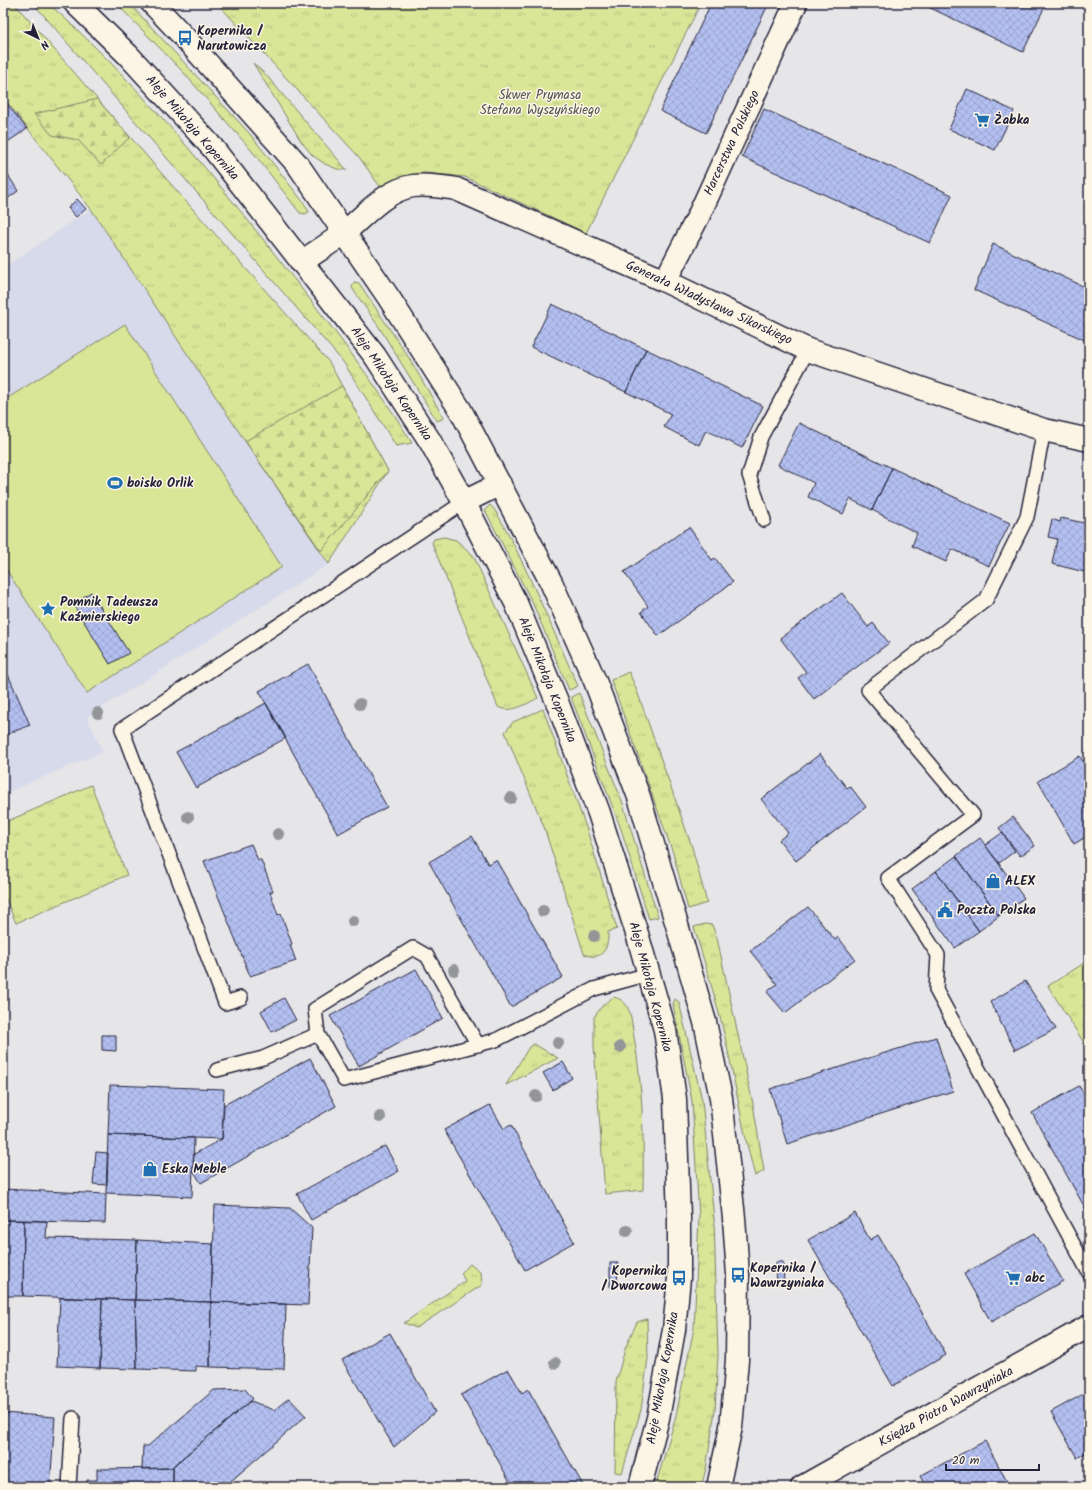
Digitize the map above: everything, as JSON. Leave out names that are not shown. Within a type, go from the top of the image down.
[{"type":"street","name":"Aleje Mikołaja Kopernika","points":[[75,3],[128,55],[212,147],[375,356],[430,440],[464,502],[516,603],[556,699],[599,813],[649,974],[664,1030],[675,1099],[679,1218],[679,1278],[674,1330],[661,1403],[640,1487]]},
{"type":"street","points":[[152,3],[298,165],[389,298],[461,411],[551,582],[595,681],[638,798],[706,1030],[721,1098],[734,1218],[738,1275],[737,1360],[725,1485]]},
{"type":"street","name":"Harcerstwa Polskiego","points":[[665,281],[698,217],[796,3]]},
{"type":"street","name":"Generała Władysława Sikorskiego","points":[[302,262],[344,232],[378,203],[395,192],[412,186],[433,185],[456,189],[665,281],[808,350],[1044,430],[1089,440]]},
{"type":"street","points":[[464,502],[500,484]]},
{"type":"street","name":"Księdza Piotra Wawrzyniaka","points":[[802,1487],[1089,1326]]},
{"type":"lane","points":[[764,520],[749,475],[761,437],[808,350]]},
{"type":"lane","points":[[1044,430],[1027,517],[986,600],[868,690],[972,815],[888,878],[938,954],[936,990],[1089,1273]]},
{"type":"lane","points":[[241,998],[225,1003],[122,729],[464,502]]},
{"type":"lane","points":[[478,1045],[427,956],[413,948],[315,1009],[318,1034],[344,1080],[478,1045],[496,1040],[594,989],[649,974]]},
{"type":"lane","points":[[217,1070],[262,1058],[318,1034]]},
{"type":"lane","points":[[69,1487],[73,1418]]},
{"type":"shaded area","points":[[91,209],[245,441],[329,564],[87,717],[103,752],[3,794],[3,268]]},
{"type":"green space","points":[[3,3],[14,3],[183,198],[329,362],[388,471],[329,564],[245,441],[91,209],[3,97]]},
{"type":"green space","points":[[33,3],[48,3],[112,64],[172,129],[229,197],[334,331],[367,375],[412,443],[396,446],[344,363]]},
{"type":"green space","points":[[116,3],[129,3],[250,134],[304,203],[309,212],[305,214],[300,213],[252,151],[183,72]]},
{"type":"green space","name":"Skwer Prymasa Stefana Wyszyńskiego","points":[[217,3],[701,3],[586,233],[465,177],[425,173],[403,177],[381,188],[359,157]]},
{"type":"green space","points":[[253,63],[266,75],[347,170],[337,169],[325,164],[312,155],[301,141]]},
{"type":"green space","points":[[97,99],[130,137],[101,165],[78,140],[52,135],[34,114]]},
{"type":"green space","points":[[354,282],[359,283],[409,358],[444,418],[437,421],[379,327],[352,288]]},
{"type":"green space","name":"boisko Orlik","points":[[125,324],[282,567],[87,693],[3,565],[3,401]]},
{"type":"green space","points":[[342,386],[388,471],[321,551],[245,441]]},
{"type":"green space","points":[[490,505],[508,533],[521,559],[578,686],[569,690],[533,604],[485,510]]},
{"type":"green space","points":[[444,537],[456,540],[473,555],[538,698],[513,709],[503,709],[498,707],[432,543],[434,539]]},
{"type":"green space","points":[[629,672],[692,847],[707,903],[688,909],[673,853],[611,680]]},
{"type":"green space","points":[[579,693],[622,801],[658,917],[649,919],[621,829],[571,697]]},
{"type":"green space","points":[[543,709],[587,830],[617,929],[608,932],[606,948],[600,955],[590,956],[584,954],[544,827],[505,732],[513,722]]},
{"type":"green space","points":[[91,785],[127,875],[16,923],[3,893],[3,823]]},
{"type":"green space","points":[[705,924],[712,925],[717,938],[753,1104],[764,1171],[755,1176],[721,1021],[694,927]]},
{"type":"green space","points":[[1089,960],[1089,1041],[1084,1043],[1048,986]]},
{"type":"green space","points":[[613,997],[625,1003],[632,1020],[641,1094],[643,1132],[643,1190],[605,1194],[594,1046],[594,1017],[603,1005]]},
{"type":"green space","points":[[675,999],[679,1002],[702,1100],[714,1219],[718,1355],[715,1411],[706,1469],[701,1487],[655,1487],[675,1420],[694,1328],[699,1217],[692,1101],[673,1004]]},
{"type":"green space","points":[[534,1044],[558,1058],[506,1085],[529,1047]]},
{"type":"green space","points":[[470,1264],[481,1273],[482,1285],[416,1328],[404,1323],[465,1281],[461,1273]]},
{"type":"green space","points":[[647,1319],[648,1358],[641,1410],[622,1473],[615,1472],[616,1381],[626,1346],[637,1322]]},
{"type":"building","points":[[711,3],[769,3],[706,133],[660,111]]},
{"type":"building","points":[[920,3],[1039,3],[1045,6],[1023,52]]},
{"type":"building","name":"Żabka","points":[[967,89],[1014,111],[995,150],[949,129]]},
{"type":"building","points":[[3,99],[27,129],[3,145]]},
{"type":"building","points":[[764,109],[952,195],[930,243],[742,157]]},
{"type":"building","points":[[3,167],[18,191],[3,202]]},
{"type":"building","points":[[77,199],[86,209],[76,217],[68,208]]},
{"type":"building","points":[[993,244],[1089,289],[1089,342],[974,290]]},
{"type":"building","points":[[552,304],[646,349],[626,392],[531,347]]},
{"type":"building","points":[[646,349],[763,406],[742,448],[706,430],[699,445],[664,427],[671,414],[626,392]]},
{"type":"building","points":[[799,423],[892,468],[872,510],[850,499],[843,514],[808,497],[814,483],[778,465]]},
{"type":"building","points":[[892,468],[1010,523],[989,566],[952,549],[946,562],[912,546],[917,533],[872,510]]},
{"type":"building","points":[[1061,518],[1089,524],[1089,573],[1052,564],[1057,539],[1048,537],[1052,519],[1060,522]]},
{"type":"building","points":[[689,527],[712,560],[715,558],[733,582],[658,636],[641,612],[648,606],[624,572]]},
{"type":"building","points":[[91,592],[129,653],[110,664],[73,604]]},
{"type":"building","points":[[842,593],[868,627],[873,623],[889,643],[814,699],[798,678],[806,672],[780,638]]},
{"type":"building","points":[[308,664],[387,807],[338,834],[259,691]]},
{"type":"building","points":[[6,670],[30,725],[3,736],[3,671]]},
{"type":"building","points":[[266,703],[286,738],[196,788],[176,752]]},
{"type":"building","points":[[820,754],[847,788],[850,786],[866,807],[796,861],[779,840],[788,833],[761,799]]},
{"type":"building","points":[[1080,756],[1089,772],[1089,835],[1074,844],[1038,781]]},
{"type":"building","points":[[1013,817],[1035,846],[1020,856],[999,828]]},
{"type":"building","points":[[1002,833],[1015,851],[999,863],[985,845]]},
{"type":"building","points":[[472,836],[488,864],[496,860],[563,977],[511,1007],[429,862]]},
{"type":"building","name":"ALEX","points":[[980,838],[1024,898],[999,916],[956,856]]},
{"type":"building","points":[[251,844],[258,860],[261,860],[273,891],[270,892],[278,915],[281,914],[292,944],[290,945],[296,961],[250,976],[204,861]]},
{"type":"building","points":[[956,856],[999,916],[979,931],[936,871]]},
{"type":"building","name":"Poczta Polska","points":[[936,871],[979,931],[955,948],[912,889]]},
{"type":"building","points":[[808,907],[835,940],[838,937],[855,959],[785,1013],[767,992],[777,984],[750,951]]},
{"type":"building","points":[[416,969],[443,1018],[359,1066],[330,1016]]},
{"type":"building","points":[[1025,981],[1056,1029],[1015,1050],[990,1002]]},
{"type":"building","points":[[284,998],[296,1020],[272,1032],[261,1011]]},
{"type":"building","points":[[102,1035],[116,1035],[116,1051],[102,1050]]},
{"type":"building","points":[[936,1037],[953,1091],[787,1144],[770,1089]]},
{"type":"building","points":[[310,1058],[336,1106],[201,1183],[193,1170],[194,1154],[222,1139],[224,1105]]},
{"type":"building","points":[[563,1062],[572,1078],[553,1090],[543,1073]]},
{"type":"building","points":[[110,1085],[224,1089],[222,1139],[108,1135]]},
{"type":"building","points":[[1079,1086],[1089,1103],[1089,1215],[1032,1113]]},
{"type":"building","points":[[490,1105],[504,1129],[511,1125],[574,1242],[525,1270],[444,1130]]},
{"type":"building","name":"Eska Meble","points":[[108,1135],[194,1138],[192,1197],[106,1193]]},
{"type":"building","points":[[385,1146],[399,1171],[311,1220],[297,1194]]},
{"type":"building","points":[[96,1152],[108,1153],[107,1185],[93,1184]]},
{"type":"building","points":[[3,1189],[106,1194],[105,1223],[3,1220]]},
{"type":"building","points":[[215,1205],[290,1208],[312,1228],[308,1305],[211,1302]]},
{"type":"building","points":[[855,1213],[870,1240],[878,1235],[946,1355],[893,1386],[808,1240]]},
{"type":"building","points":[[3,1220],[24,1220],[23,1296],[3,1296]]},
{"type":"building","points":[[24,1220],[47,1221],[46,1238],[137,1240],[135,1300],[23,1296]]},
{"type":"building","name":"abc","points":[[1035,1233],[1063,1281],[991,1322],[964,1274]]},
{"type":"building","points":[[137,1240],[213,1244],[211,1302],[135,1300]]},
{"type":"building","points":[[776,1262],[783,1262],[784,1284],[777,1284]]},
{"type":"building","points":[[610,1263],[618,1263],[617,1287],[610,1287]]},
{"type":"building","points":[[60,1298],[102,1299],[100,1368],[57,1366]]},
{"type":"building","points":[[102,1299],[135,1300],[137,1369],[100,1368]]},
{"type":"building","points":[[135,1300],[211,1302],[210,1367],[196,1366],[196,1371],[137,1369]]},
{"type":"building","points":[[211,1302],[286,1304],[284,1369],[210,1367]]},
{"type":"building","points":[[390,1333],[435,1412],[394,1447],[342,1360]]},
{"type":"building","points":[[508,1369],[522,1393],[528,1389],[584,1487],[513,1487],[461,1395]]},
{"type":"building","points":[[245,1389],[253,1399],[173,1466],[173,1468],[142,1469],[143,1446],[148,1446],[214,1390]]},
{"type":"building","points":[[1089,1391],[1089,1451],[1077,1458],[1051,1412]]},
{"type":"building","points":[[289,1398],[306,1416],[224,1487],[173,1487],[173,1466],[251,1401],[274,1410]]},
{"type":"building","points":[[3,1413],[55,1417],[50,1487],[3,1484]]},
{"type":"building","points":[[985,1441],[1010,1487],[926,1487],[920,1476]]},
{"type":"building","points":[[173,1468],[173,1487],[87,1487],[87,1480],[97,1480],[97,1469]]},
{"type":"building","points":[[3,1484],[45,1487],[3,1487]]},
{"type":"place","name":"Kopernika / Narutowicza","points":[[185,38]]},
{"type":"place","name":"Żabka","points":[[982,120]]},
{"type":"place","name":"boisko Orlik","points":[[115,483]]},
{"type":"place","name":"Pomnik Tadeusza Kaźmierskiego","points":[[48,609]]},
{"type":"place","name":"ALEX","points":[[993,881]]},
{"type":"place","name":"Poczta Polska","points":[[945,910]]},
{"type":"place","name":"Eska Meble","points":[[150,1169]]},
{"type":"place","name":"Kopernika / Wawrzyniaka","points":[[738,1275]]},
{"type":"place","name":"Kopernika / Dworcowa","points":[[679,1278]]},
{"type":"place","name":"abc","points":[[1013,1278]]}]
